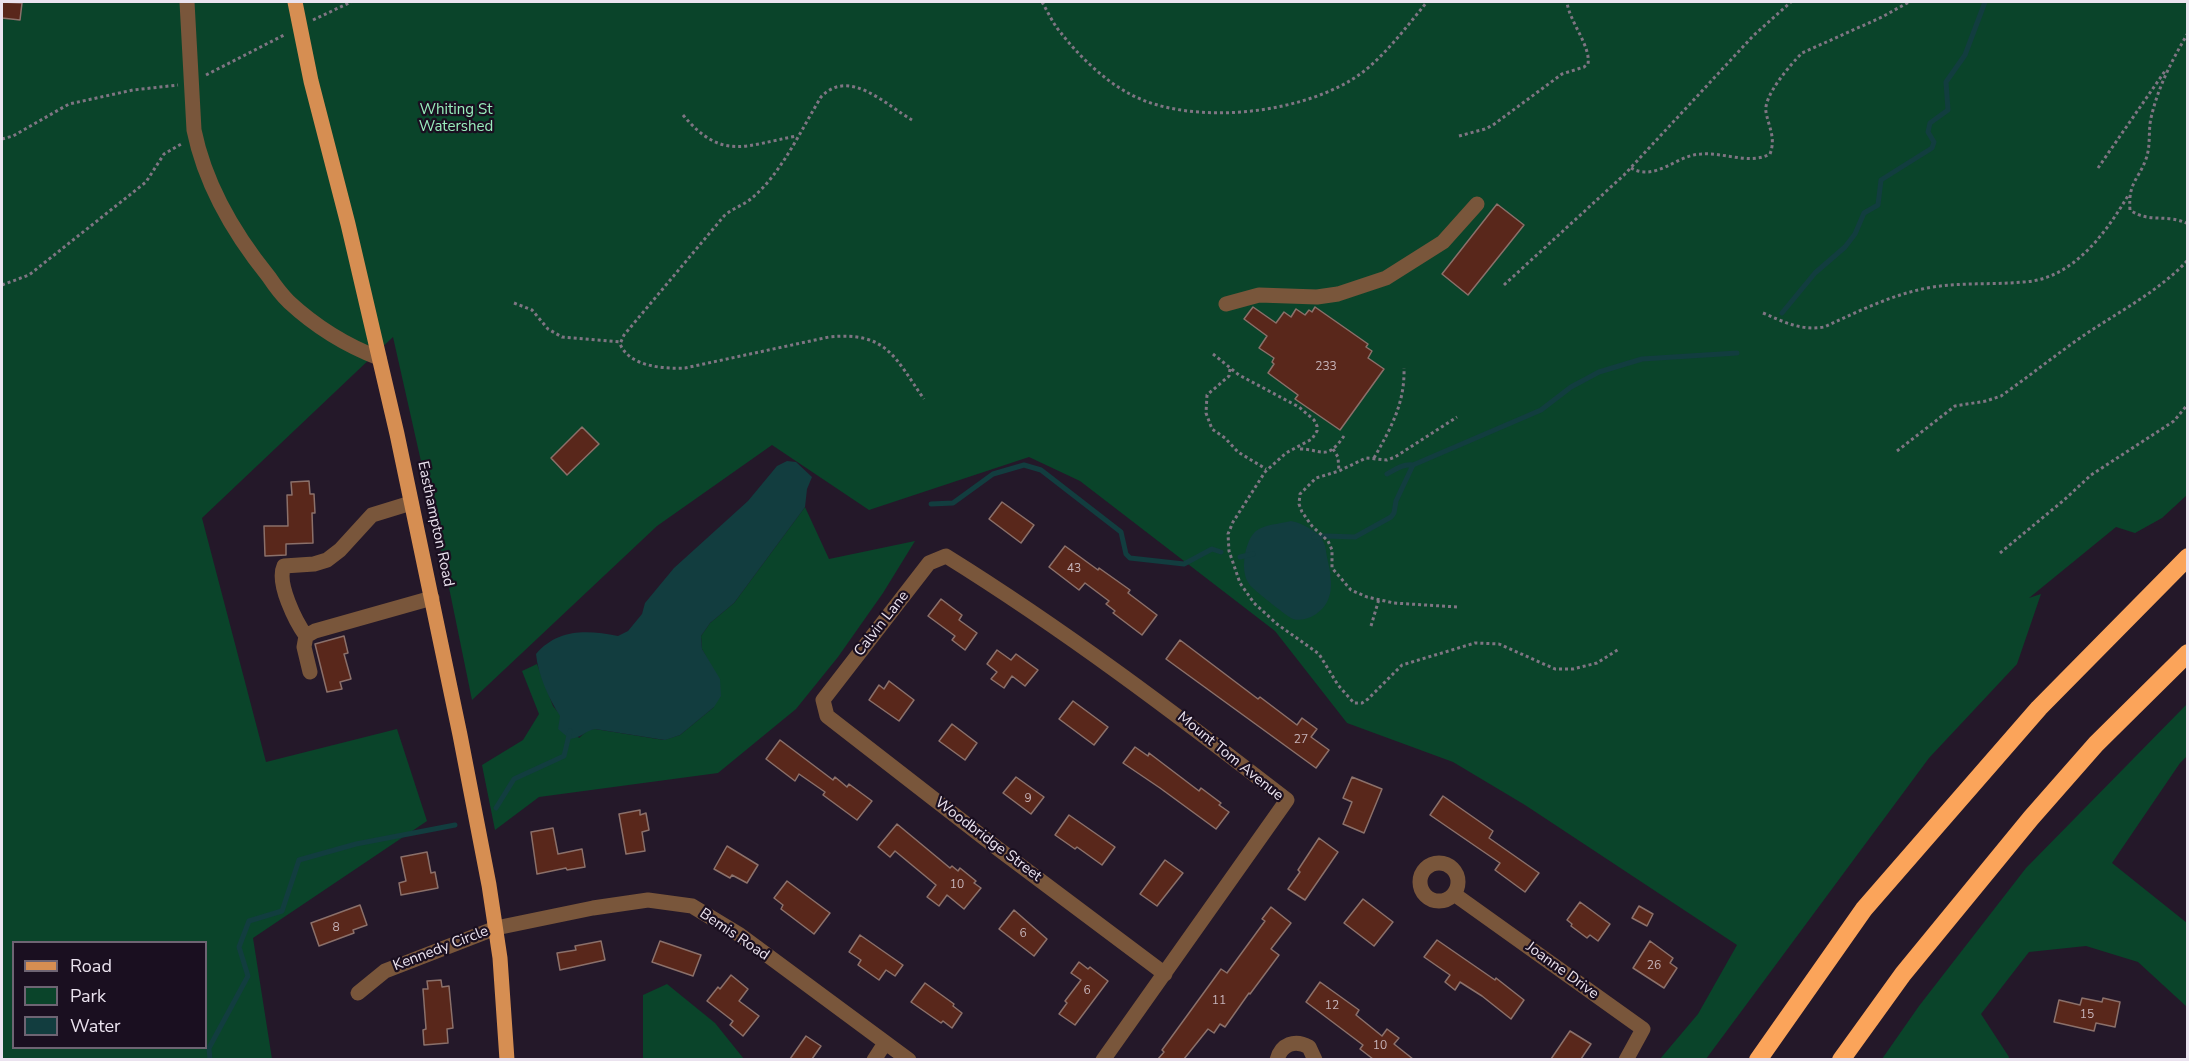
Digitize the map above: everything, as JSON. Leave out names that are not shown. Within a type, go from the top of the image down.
[{"type":"highway","points":[[1758,1059],[1864,909],[2038,708],[2187,557]]},
{"type":"highway","points":[[1841,1059],[1903,974],[2031,818],[2096,744],[2187,653]]},
{"type":"main road","name":"Easthampton Road","points":[[295,2],[311,81],[348,224],[379,358],[465,758],[496,928],[507,1059]]},
{"type":"street","points":[[187,2],[186,18],[195,138],[223,210],[257,262],[288,301],[342,342],[379,358]]},
{"type":"street","points":[[1226,304],[1259,296],[1317,297],[1338,294],[1386,278],[1443,242],[1477,204]]},
{"type":"street","points":[[310,672],[304,647],[306,636],[296,622],[282,581],[281,573],[284,566],[314,564],[327,560],[340,550],[372,515],[411,503]]},
{"type":"street","name":"Mount Tom Avenue","points":[[943,557],[945,556],[1011,596],[1171,710],[1287,800],[1103,1059]]},
{"type":"street","name":"Calvin Lane","points":[[825,698],[929,563],[943,557]]},
{"type":"street","points":[[306,636],[315,630],[432,598]]},
{"type":"street","name":"Woodbridge Street","points":[[825,698],[823,700],[827,716],[1165,974]]},
{"type":"street","name":"Joanne Drive","points":[[1454,894],[1643,1029],[1626,1059]]},
{"type":"street","name":"Bemis Road","points":[[496,928],[593,908],[648,900],[692,906],[740,935],[909,1059]]},
{"type":"street","name":"Kennedy Circle","points":[[358,993],[385,971],[496,928]]},
{"type":"street","points":[[1277,1059],[1281,1050],[1297,1042],[1309,1047],[1315,1059]]},
{"type":"street","points":[[874,1059],[885,1043]]},
{"type":"path","points":[[2,139],[13,136],[69,104],[133,90],[192,83],[351,2]]},
{"type":"path","points":[[1042,2],[1060,32],[1104,78],[1130,94],[1160,106],[1188,111],[1233,113],[1271,109],[1320,96],[1361,73],[1389,48],[1427,2]]},
{"type":"path","points":[[1458,136],[1485,129],[1562,74],[1584,68],[1588,64],[1587,52],[1570,17],[1567,2]]},
{"type":"path","points":[[1504,285],[1630,168],[1753,36],[1791,2]]},
{"type":"path","points":[[1630,168],[1641,174],[1654,172],[1690,156],[1702,154],[1757,158],[1770,154],[1774,141],[1766,104],[1793,62],[1802,53],[1882,17],[1909,2]]},
{"type":"path","points":[[2098,168],[2168,67],[2187,33]]},
{"type":"path","points":[[1763,313],[1799,328],[1812,329],[1824,327],[1900,295],[1926,289],[1962,284],[2024,282],[2040,280],[2055,274],[2095,243],[2116,216],[2146,160],[2151,120],[2168,67]]},
{"type":"path","points":[[912,120],[865,91],[840,85],[827,91],[821,97],[779,170],[770,181],[753,198],[734,207],[724,216],[631,326],[621,342],[622,349],[632,358],[667,369],[685,368],[829,337],[844,335],[866,338],[876,341],[890,351],[924,399]]},
{"type":"path","points":[[683,115],[701,134],[722,145],[748,147],[797,136]]},
{"type":"path","points":[[2,285],[29,275],[146,183],[164,154],[187,140],[195,138]]},
{"type":"path","points":[[2128,194],[2130,210],[2140,217],[2170,218],[2187,224]]},
{"type":"path","points":[[1897,451],[1955,406],[2001,396],[2081,337],[2124,310],[2187,260]]},
{"type":"path","points":[[514,303],[532,310],[548,328],[562,337],[621,342]]},
{"type":"path","points":[[1213,354],[1239,375],[1291,402],[1314,420],[1317,426],[1315,435],[1307,443],[1292,450],[1267,469],[1228,534],[1229,551],[1240,583],[1254,603],[1277,624],[1319,654],[1338,685],[1354,703],[1362,703],[1368,699],[1402,665],[1475,643],[1499,644],[1555,669],[1573,669],[1597,663],[1619,649]]},
{"type":"path","points":[[1229,367],[1229,376],[1207,395],[1206,413],[1209,423],[1232,448],[1267,469]]},
{"type":"path","points":[[1374,458],[1399,411],[1404,368]]},
{"type":"path","points":[[2000,553],[2091,475],[2174,421],[2187,404]]},
{"type":"path","points":[[1457,417],[1395,457],[1366,458],[1316,478],[1300,495],[1299,504],[1312,526],[1328,541],[1332,550],[1332,568],[1335,573],[1357,593],[1405,604],[1457,607]]},
{"type":"path","points":[[1292,450],[1302,448],[1319,453],[1333,448],[1344,436]]},
{"type":"path","points":[[1333,448],[1340,469]]},
{"type":"path","points":[[1371,626],[1379,599]]},
{"type":"green space","name":"Whiting St Watershed","points":[[2,2],[2187,2],[2187,495],[2162,518],[2135,533],[2116,527],[2029,598],[2041,594],[2017,664],[1929,758],[1706,1059],[1660,1059],[1698,1014],[1737,945],[1525,805],[1453,762],[1347,723],[1275,631],[1080,481],[1029,457],[869,510],[772,445],[657,526],[472,700],[393,337],[202,518],[266,762],[397,729],[427,821],[253,938],[272,1059],[2,1060]]},
{"type":"green space","points":[[805,507],[829,559],[915,541],[883,593],[838,657],[796,709],[718,773],[539,797],[495,830],[482,765],[523,740],[539,714],[522,671],[537,664],[553,706],[579,738],[588,730],[595,729],[664,740],[680,735],[714,707],[710,664],[702,649],[701,636],[710,623],[734,603]]},
{"type":"green space","points":[[2187,704],[2187,756],[2112,863],[2187,923],[2187,1007],[2138,962],[2086,946],[2029,952],[1981,1014],[2009,1057],[2008,1059],[1882,1059],[1919,1006],[2026,868]]},
{"type":"green space","points":[[667,984],[715,1023],[744,1059],[643,1059],[643,995]]},
{"type":"water","points":[[787,461],[796,462],[812,477],[807,489],[805,507],[734,603],[710,623],[701,636],[702,649],[720,679],[721,696],[714,707],[680,735],[665,740],[595,729],[570,739],[558,729],[560,716],[545,686],[536,654],[554,639],[564,635],[585,632],[618,636],[628,631],[642,614],[645,603],[674,568],[748,501],[777,466]]},
{"type":"water","points":[[1291,521],[1310,529],[1322,539],[1331,582],[1329,598],[1325,605],[1311,617],[1300,620],[1290,618],[1248,583],[1244,570],[1245,555],[1252,535],[1268,526]]},
{"type":"building","points":[[2,2],[22,3],[20,20],[2,18]]},
{"type":"building","points":[[1497,204],[1524,225],[1468,295],[1442,274]]},
{"type":"building","points":[[1253,307],[1276,323],[1284,312],[1291,317],[1296,309],[1305,315],[1309,310],[1312,312],[1315,307],[1368,344],[1366,347],[1372,351],[1368,358],[1384,369],[1340,430],[1295,399],[1298,395],[1268,373],[1274,364],[1272,362],[1274,358],[1259,348],[1267,336],[1244,319]]},
{"type":"building","points":[[582,427],[599,444],[567,475],[551,458]]},
{"type":"building","points":[[309,481],[310,494],[314,494],[313,543],[286,544],[286,555],[265,556],[264,526],[288,526],[287,495],[292,495],[291,482]]},
{"type":"building","points":[[1002,502],[1034,525],[1021,543],[989,519]]},
{"type":"building","points":[[1065,546],[1130,590],[1128,593],[1157,615],[1142,635],[1113,613],[1115,611],[1106,604],[1109,601],[1085,583],[1079,590],[1049,567]]},
{"type":"building","points":[[941,599],[962,615],[959,620],[977,633],[965,650],[952,640],[955,636],[928,616]]},
{"type":"building","points":[[344,636],[348,653],[344,654],[351,679],[340,682],[342,689],[327,692],[315,644]]},
{"type":"building","points":[[1180,640],[1258,699],[1260,697],[1297,725],[1302,718],[1317,729],[1311,737],[1329,750],[1316,768],[1166,659]]},
{"type":"building","points":[[997,650],[1011,660],[1016,654],[1038,670],[1025,686],[1012,676],[1004,688],[991,679],[997,672],[987,664]]},
{"type":"building","points":[[889,681],[914,700],[899,721],[869,700],[879,685],[884,689]]},
{"type":"building","points":[[1073,701],[1108,727],[1094,745],[1059,719]]},
{"type":"building","points":[[952,724],[977,743],[965,760],[939,741]]},
{"type":"building","points":[[780,740],[833,780],[835,777],[847,787],[849,784],[872,801],[857,820],[823,795],[825,792],[799,774],[795,781],[766,759]]},
{"type":"building","points":[[1135,747],[1148,756],[1149,753],[1199,791],[1201,788],[1221,803],[1219,805],[1229,812],[1216,829],[1123,763]]},
{"type":"building","points":[[1016,777],[1044,797],[1031,814],[1003,793]]},
{"type":"building","points":[[1352,777],[1382,789],[1364,833],[1343,824],[1352,802],[1343,798]]},
{"type":"building","points":[[1443,796],[1493,831],[1489,838],[1539,873],[1525,892],[1495,870],[1500,863],[1430,815]]},
{"type":"building","points":[[640,810],[640,815],[646,813],[649,830],[642,832],[645,851],[626,854],[619,814]]},
{"type":"building","points":[[1069,815],[1115,847],[1102,865],[1055,835]]},
{"type":"building","points":[[897,824],[950,868],[952,866],[958,871],[960,868],[976,881],[974,883],[981,888],[964,909],[947,895],[939,906],[927,897],[936,885],[895,851],[890,857],[878,847]]},
{"type":"building","points":[[553,828],[558,854],[582,849],[585,867],[537,874],[531,832]]},
{"type":"building","points":[[1319,838],[1338,852],[1305,900],[1288,889]]},
{"type":"building","points":[[727,846],[758,865],[747,883],[732,875],[730,878],[714,869]]},
{"type":"building","points":[[427,852],[431,873],[435,872],[438,888],[401,895],[399,883],[406,881],[401,857]]},
{"type":"building","points":[[1165,860],[1183,873],[1157,906],[1140,894]]},
{"type":"building","points":[[787,881],[830,913],[814,934],[781,909],[783,905],[774,898]]},
{"type":"building","points":[[1363,899],[1393,922],[1374,946],[1344,923]]},
{"type":"building","points":[[1580,902],[1610,924],[1598,941],[1590,935],[1587,938],[1567,920]]},
{"type":"building","points":[[360,905],[367,925],[353,930],[354,933],[319,946],[311,923]]},
{"type":"building","points":[[1639,906],[1653,914],[1647,926],[1632,918]]},
{"type":"building","points":[[1271,907],[1291,923],[1271,949],[1279,955],[1225,1027],[1220,1024],[1214,1033],[1208,1029],[1184,1059],[1158,1059],[1164,1052],[1162,1050],[1221,969],[1227,973],[1265,921],[1262,919]]},
{"type":"building","points":[[1014,910],[1047,939],[1034,956],[999,929]]},
{"type":"building","points":[[860,935],[903,965],[895,976],[886,970],[879,980],[858,965],[861,960],[849,952]]},
{"type":"building","points":[[1437,940],[1495,980],[1496,978],[1524,1000],[1511,1019],[1460,982],[1455,990],[1445,982],[1450,975],[1424,957]]},
{"type":"building","points":[[601,941],[605,960],[560,970],[557,953],[576,950],[575,946]]},
{"type":"building","points":[[660,941],[701,955],[693,976],[652,962]]},
{"type":"building","points":[[1650,941],[1673,958],[1670,963],[1677,968],[1664,988],[1633,968]]},
{"type":"building","points":[[1079,962],[1088,969],[1090,967],[1108,981],[1075,1025],[1059,1014],[1067,1003],[1065,1001],[1081,980],[1071,973]]},
{"type":"building","points":[[731,975],[748,989],[739,1001],[759,1016],[743,1036],[730,1025],[733,1021],[707,1001]]},
{"type":"building","points":[[441,980],[442,987],[449,986],[453,1028],[447,1029],[448,1043],[424,1045],[423,1030],[426,1029],[423,989],[428,989],[427,981]]},
{"type":"building","points":[[1320,982],[1359,1010],[1356,1015],[1382,1036],[1387,1029],[1399,1038],[1394,1044],[1413,1059],[1373,1059],[1360,1049],[1363,1045],[1306,1002]]},
{"type":"building","points":[[925,983],[954,1004],[953,1006],[962,1013],[952,1028],[911,1002]]},
{"type":"building","points":[[2082,998],[2102,1002],[2103,998],[2120,1002],[2115,1027],[2096,1023],[2094,1031],[2054,1022],[2059,1000],[2080,1005]]},
{"type":"building","points":[[1570,1031],[1591,1044],[1581,1059],[1551,1059]]},
{"type":"building","points":[[806,1036],[821,1046],[812,1059],[790,1059]]},
{"type":"waterway","points":[[1782,313],[1815,273],[1845,247],[1855,234],[1864,213],[1878,205],[1881,180],[1932,148],[1934,142],[1928,132],[1930,123],[1948,110],[1946,82],[1965,55],[1985,2]]},
{"type":"waterway","points":[[1314,537],[1355,537],[1391,517],[1413,465],[1541,410],[1571,387],[1599,372],[1642,359],[1737,353]]},
{"type":"waterway","points":[[931,504],[953,503],[993,474],[1024,465],[1041,470],[1121,532],[1126,554],[1130,558],[1184,564],[1212,549],[1221,552]]},
{"type":"waterway","points":[[1387,474],[1403,466],[1413,465]]},
{"type":"waterway","points":[[1240,557],[1253,554]]},
{"type":"waterway","points":[[496,808],[514,779],[564,756],[570,731]]},
{"type":"waterway","points":[[210,1060],[209,1048],[248,976],[239,947],[249,921],[282,911],[299,860],[356,844],[455,825]]}]
